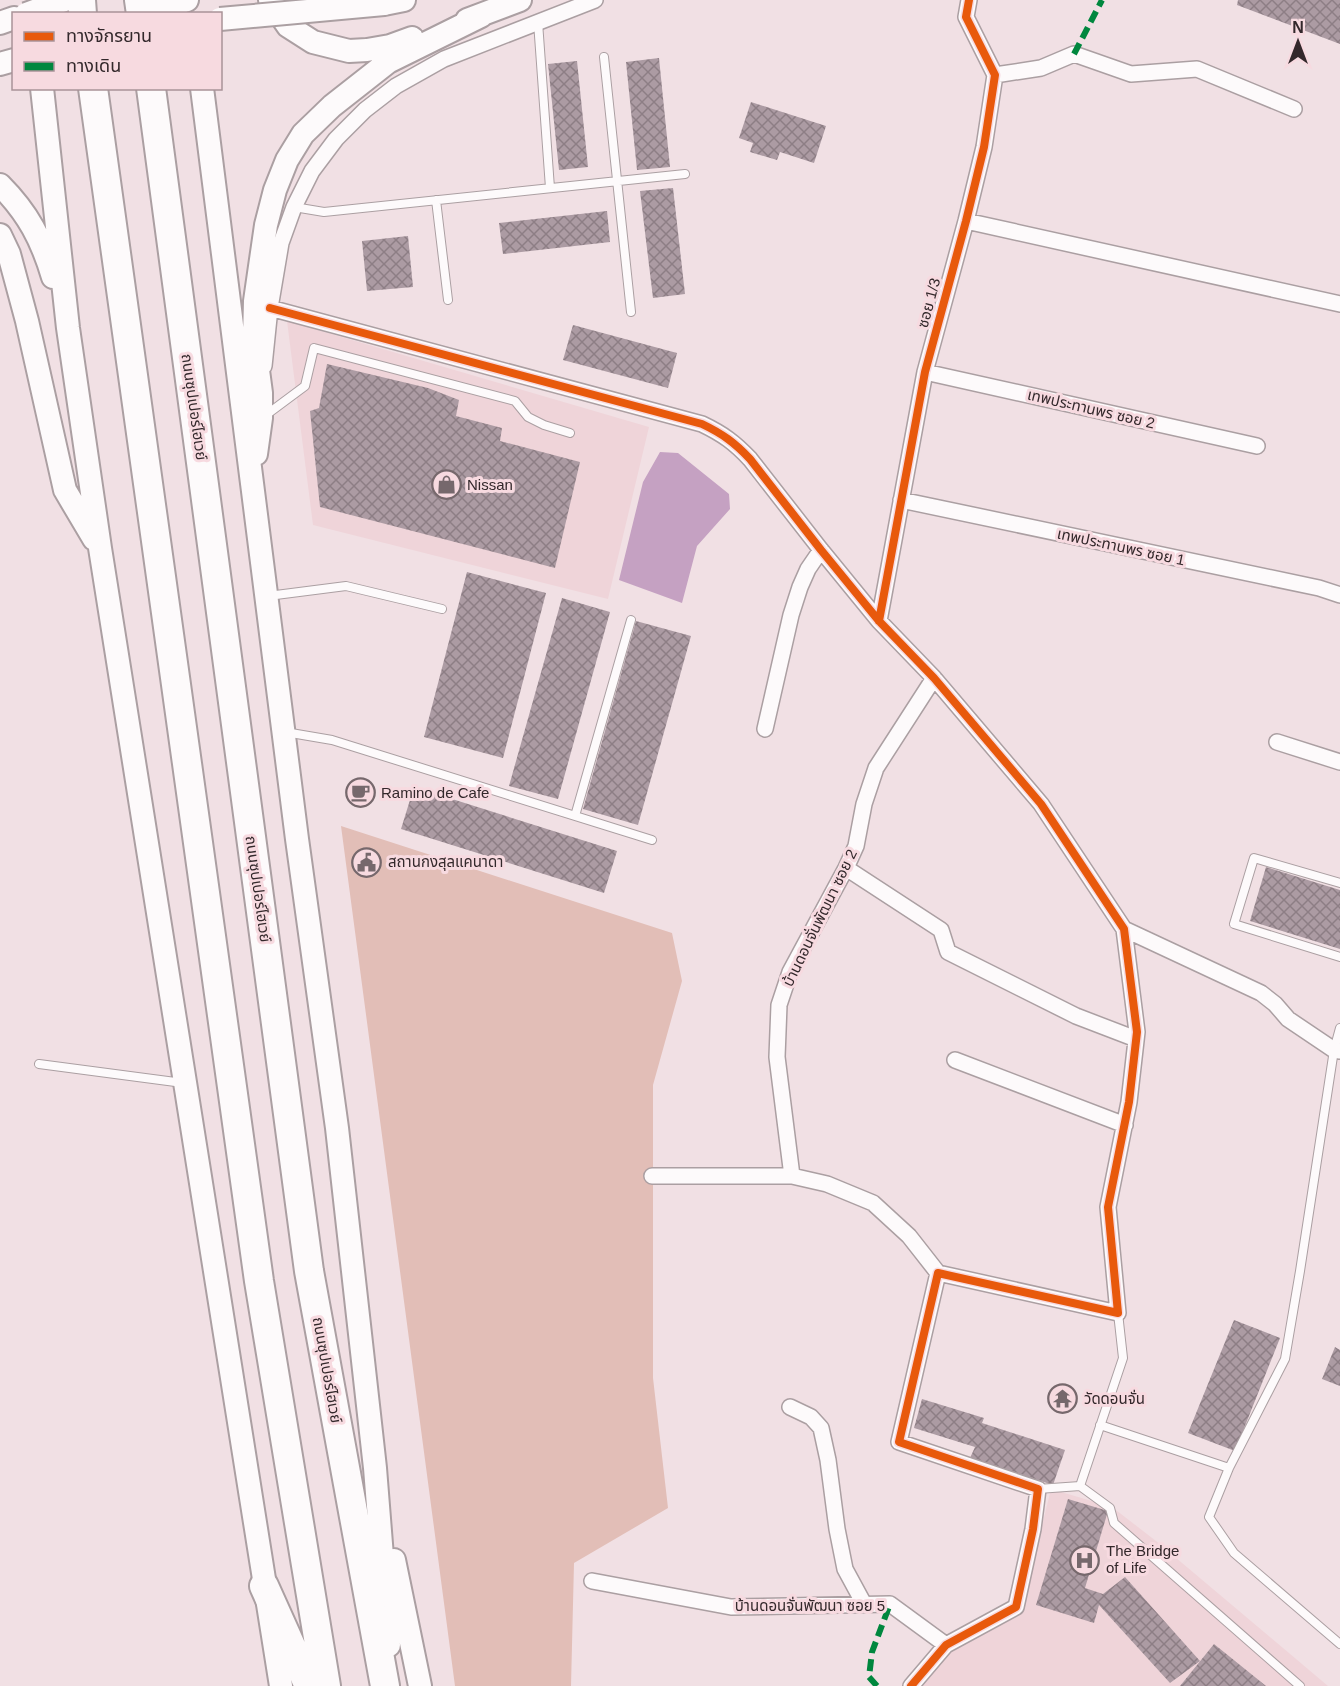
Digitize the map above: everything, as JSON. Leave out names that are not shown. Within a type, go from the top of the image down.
[{"type":"highway","points":[[93,90],[259,1281],[326,1686]]},
{"type":"highway","name":"ถนนซุปเปอร์ไฮเวย์","points":[[151,90],[309,1271],[385,1686]]},
{"type":"highway","points":[[264,1586],[309,1686]]},
{"type":"main road","points":[[32,12],[65,0]]},
{"type":"main road","points":[[152,12],[188,0]]},
{"type":"main road","points":[[270,0],[288,26],[313,42],[349,51],[390,46],[481,16]]},
{"type":"main road","points":[[222,19],[290,11],[341,9],[404,0]]},
{"type":"main road","points":[[252,485],[261,418],[261,393],[254,340],[255,301],[266,225],[275,190],[287,160],[303,134],[332,106],[388,62],[481,16],[520,0]]},
{"type":"main road","points":[[42,90],[68,328],[100,548],[281,1686]]},
{"type":"main road","points":[[202,90],[337,1128],[375,1468],[392,1686]]},
{"type":"main road","points":[[0,185],[26,214],[47,256],[68,328]]},
{"type":"main road","points":[[3,251],[27,321],[65,490],[100,548]]},
{"type":"main road","points":[[375,1468],[420,1686]]},
{"type":"street","points":[[261,393],[270,308],[281,243],[294,207],[312,171],[336,139],[365,110],[396,86],[444,59],[596,0]]},
{"type":"street","points":[[969,0],[966,18],[995,75],[1041,68],[1074,54],[1131,74],[1197,69],[1294,109]]},
{"type":"street","name":"ซอย 1/3","points":[[879,621],[925,372],[984,147],[995,75]]},
{"type":"street","points":[[966,221],[1340,304]]},
{"type":"street","points":[[270,308],[702,424],[724,435],[739,447],[879,621],[934,678],[1041,804],[1124,928],[1137,1032],[1129,1102],[1108,1207],[1118,1313],[938,1273],[909,1236],[873,1203],[827,1184],[792,1176],[652,1176]]},
{"type":"street","name":"เทพประทานพร ซอย 2","points":[[925,372],[1257,446]]},
{"type":"street","name":"เทพประทานพร ซอย 1","points":[[901,500],[1319,588],[1340,595]]},
{"type":"street","points":[[765,729],[791,615],[808,569],[821,550]]},
{"type":"street","name":"บ้านดอนจั่นพัฒนา ซอย 2","points":[[792,1176],[777,1057],[779,1005],[790,972],[856,846],[864,804],[876,768],[934,678]]},
{"type":"street","points":[[1277,742],[1340,762]]},
{"type":"street","points":[[846,868],[941,930],[948,952],[1076,1016],[1136,1039]]},
{"type":"street","points":[[1124,928],[1261,993],[1288,1019],[1337,1051]]},
{"type":"street","points":[[955,1060],[1125,1125]]},
{"type":"street","points":[[911,1686],[945,1645],[1016,1607],[1033,1529],[1038,1489],[899,1442],[938,1273]]},
{"type":"street","points":[[790,1407],[812,1417],[821,1428],[845,1569],[864,1604]]},
{"type":"street","name":"บ้านดอนจั่นพัฒนา ซอย 5","points":[[592,1581],[731,1607],[890,1604],[945,1645]]},
{"type":"lane","points":[[538,22],[550,188]]},
{"type":"lane","points":[[604,57],[631,312]]},
{"type":"lane","points":[[294,207],[324,212],[685,174]]},
{"type":"lane","points":[[436,200],[448,300]]},
{"type":"lane","points":[[261,418],[305,386],[314,348],[515,401],[528,417],[570,433]]},
{"type":"lane","points":[[267,597],[346,586],[442,609]]},
{"type":"lane","points":[[575,816],[631,620]]},
{"type":"lane","points":[[284,732],[332,740],[652,840]]},
{"type":"lane","points":[[1340,883],[1254,858],[1234,924],[1340,957]]},
{"type":"lane","points":[[1340,1028],[1285,1359],[1229,1468],[1209,1517],[1234,1553],[1340,1644]]},
{"type":"lane","points":[[39,1064],[185,1083]]},
{"type":"lane","points":[[1080,1486],[1122,1358],[1118,1313]]},
{"type":"lane","points":[[1100,1425],[1229,1468]]},
{"type":"lane","points":[[1038,1489],[1080,1486],[1110,1508],[1114,1523],[1300,1686]]},
{"type":"shaded area","points":[[287,321],[649,427],[608,599],[313,525]]},
{"type":"shaded area","points":[[660,452],[678,453],[729,494],[730,509],[697,546],[682,603],[619,580],[643,482]]},
{"type":"shaded area","points":[[341,826],[672,933],[682,981],[653,1085],[653,1378],[668,1508],[574,1563],[571,1686],[455,1686]]},
{"type":"shaded area","points":[[1051,1489],[1112,1507],[1156,1541],[1328,1686],[906,1686],[949,1649],[1020,1615]]},
{"type":"building","points":[[1238,0],[1340,0],[1340,44],[1237,5]]},
{"type":"building","points":[[659,58],[670,167],[637,170],[626,62]]},
{"type":"building","points":[[577,61],[588,167],[559,170],[548,64]]},
{"type":"building","points":[[751,102],[826,126],[814,163],[780,152],[777,160],[750,152],[753,143],[739,138]]},
{"type":"building","points":[[673,188],[685,294],[653,298],[640,191]]},
{"type":"building","points":[[607,211],[610,242],[503,254],[499,223]]},
{"type":"building","points":[[408,236],[413,287],[367,291],[362,241]]},
{"type":"building","points":[[573,325],[677,353],[668,388],[563,360]]},
{"type":"building","name":"Nissan","points":[[327,364],[428,388],[459,400],[456,416],[502,428],[500,441],[580,462],[555,568],[320,507],[310,411],[319,408]]},
{"type":"building","points":[[467,572],[546,593],[503,758],[424,737]]},
{"type":"building","points":[[562,598],[610,612],[558,799],[509,786]]},
{"type":"building","points":[[636,621],[691,636],[638,825],[583,809]]},
{"type":"building","points":[[414,787],[617,851],[604,893],[401,829]]},
{"type":"building","points":[[1266,867],[1340,890],[1340,949],[1250,921]]},
{"type":"building","points":[[1234,1320],[1280,1338],[1235,1451],[1188,1433]]},
{"type":"building","points":[[1335,1347],[1340,1350],[1340,1386],[1322,1379]]},
{"type":"building","points":[[922,1399],[984,1418],[982,1423],[1065,1450],[1053,1485],[970,1458],[975,1447],[914,1428]]},
{"type":"building","points":[[1068,1499],[1108,1511],[1085,1588],[1103,1594],[1125,1577],[1200,1661],[1170,1683],[1099,1605],[1094,1623],[1036,1605]]},
{"type":"building","points":[[1214,1644],[1266,1686],[1180,1686]]},
{"type":"marked path","points":[[1074,54],[1102,0]]},
{"type":"marked path","points":[[877,1686],[869,1677],[872,1652],[890,1604]]},
{"type":"cycle path","points":[[879,621],[925,372],[984,147],[995,75],[966,17],[969,0]]},
{"type":"cycle path","points":[[270,308],[702,424],[728,439],[750,459],[879,621],[934,678],[1041,804],[1124,929],[1137,1032],[1129,1102],[1108,1207],[1118,1313],[938,1273],[899,1442],[1038,1489],[1033,1529],[1016,1607],[946,1645],[911,1686]]},
{"type":"place","name":"Nissan","points":[[446,485]]},
{"type":"place","name":"Ramino de Cafe","points":[[360,793]]},
{"type":"place","name":"สถานกงสุลแคนาดา","points":[[367,862]]},
{"type":"place","name":"วัดดอนจั่น","points":[[1063,1399]]},
{"type":"place","name":"The Bridge of Life","points":[[1085,1560]]}]
